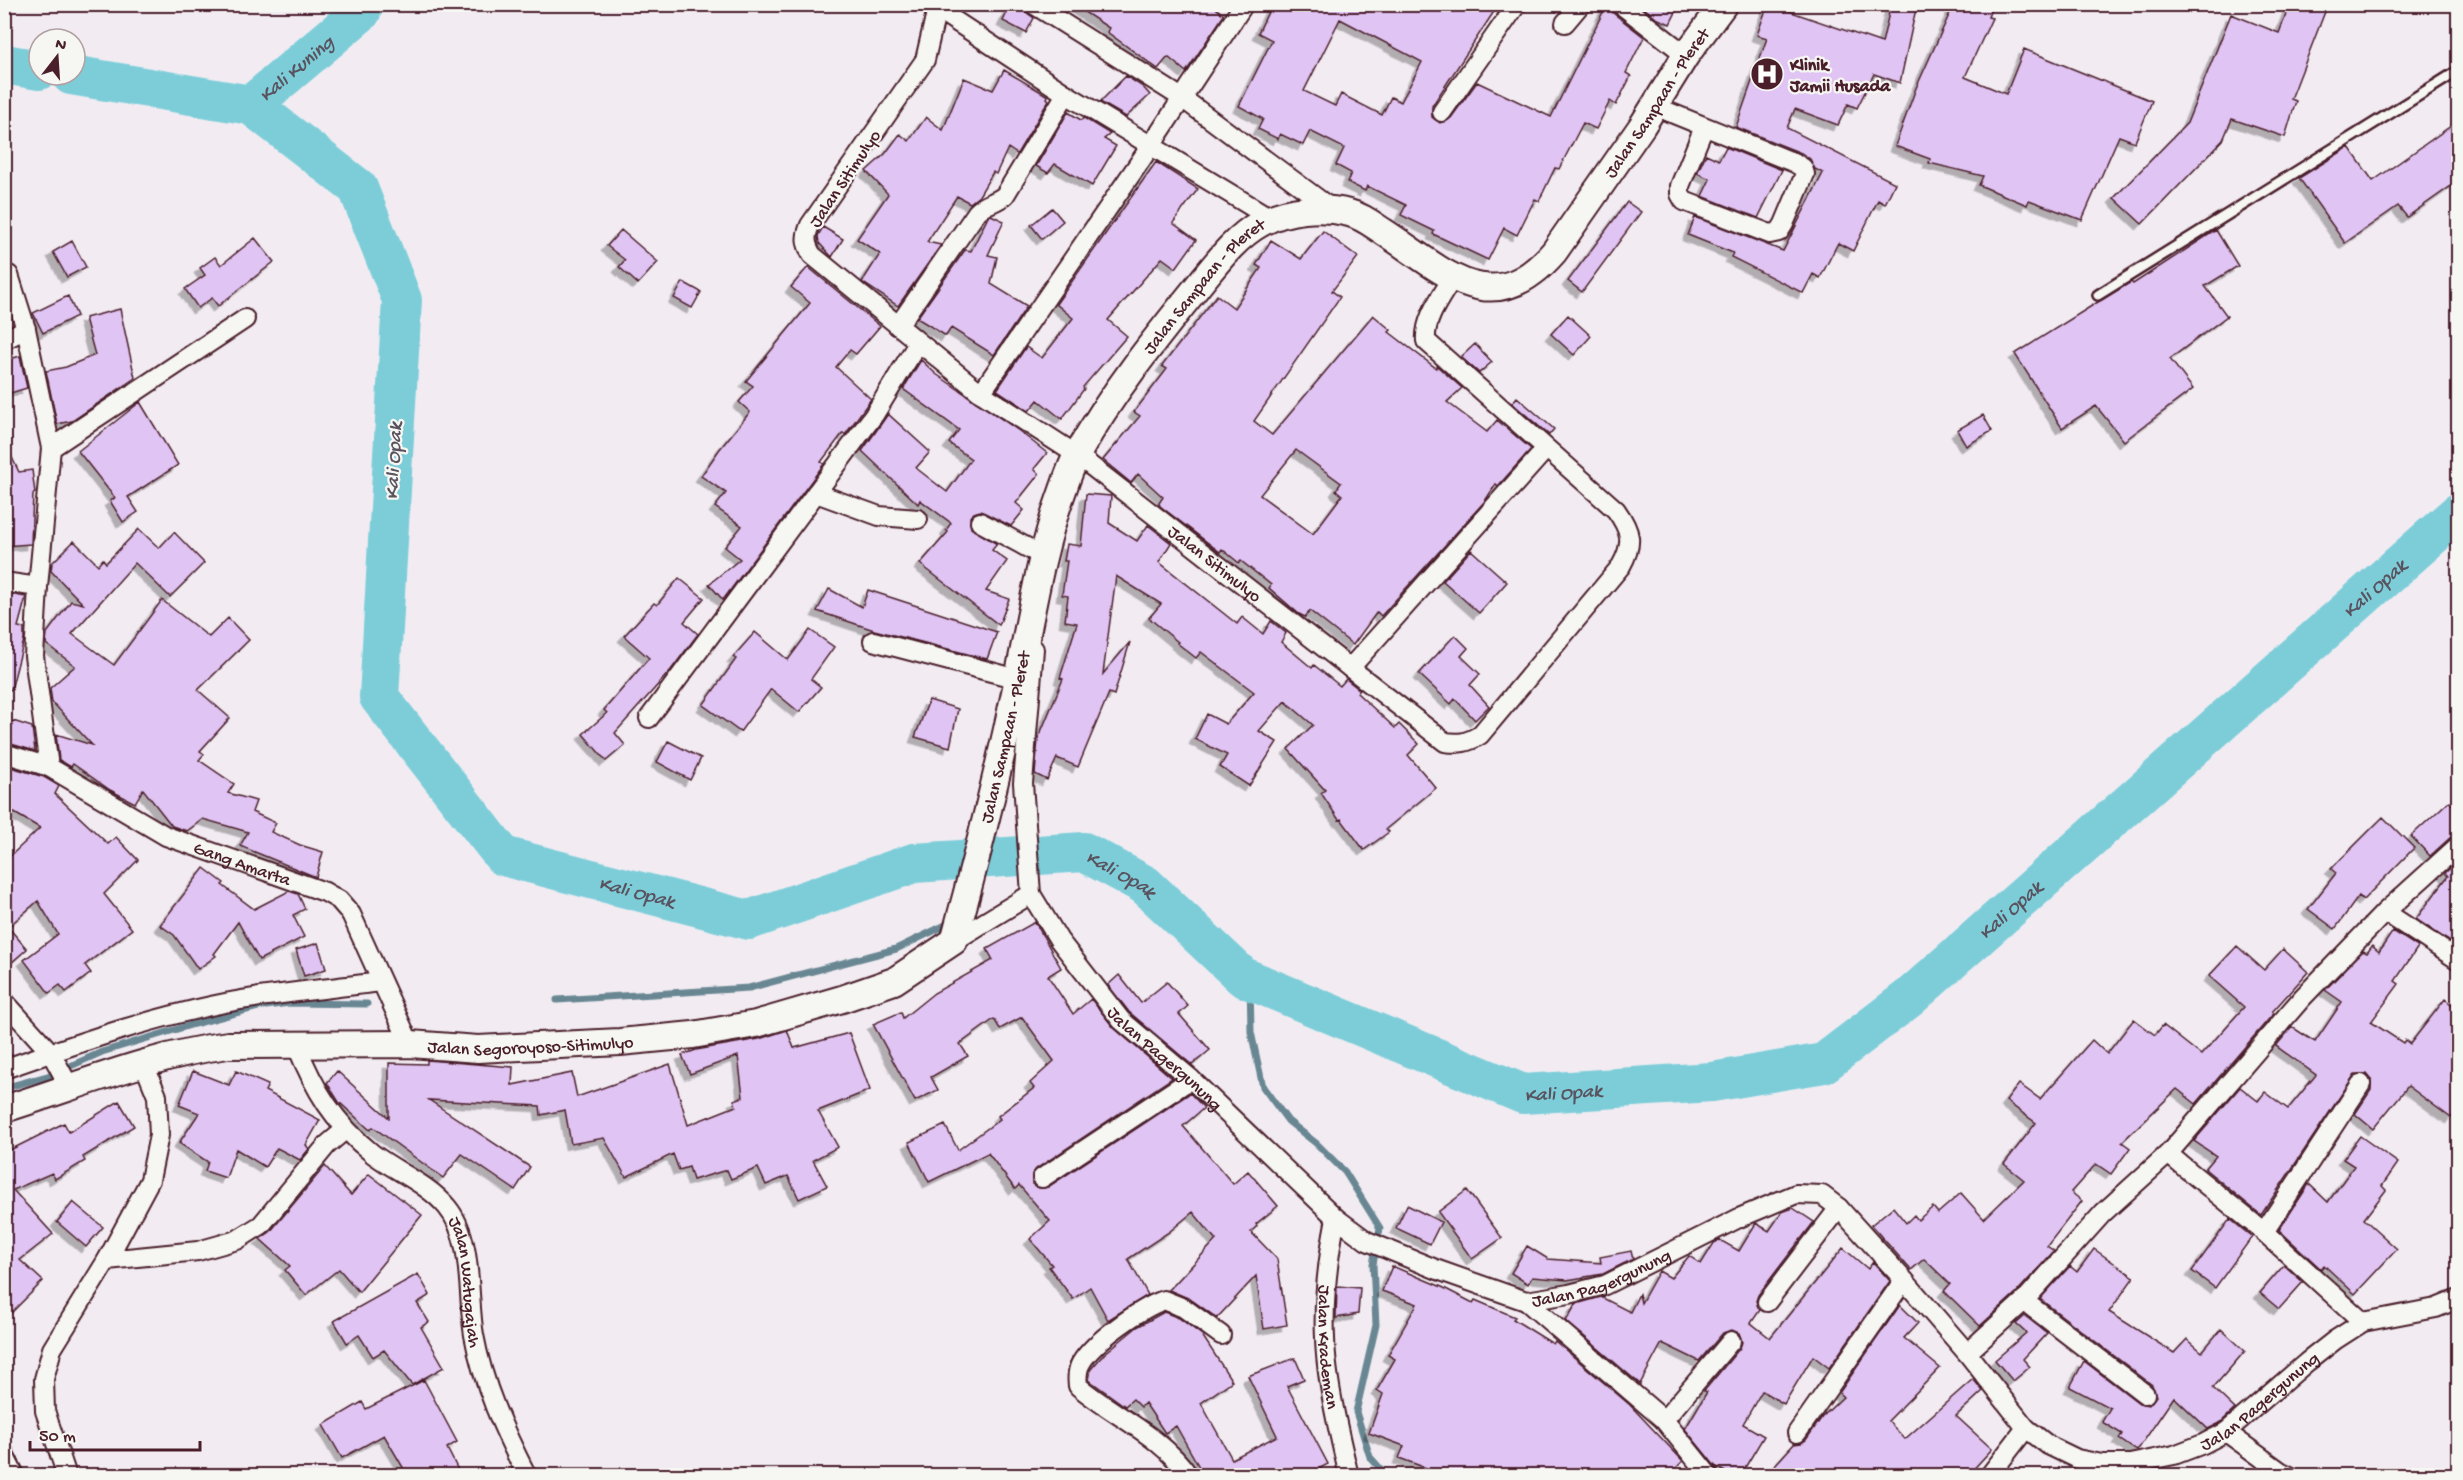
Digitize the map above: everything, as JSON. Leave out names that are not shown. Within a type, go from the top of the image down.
[{"type":"main road","name":"Jalan Sampaan - Pleret","points":[[954,941],[996,784],[1038,590],[1043,556],[1062,492],[1077,454],[1117,393],[1207,275],[1241,238],[1261,223],[1303,210],[1333,210],[1360,217],[1464,283],[1490,288],[1521,282],[1539,270],[1554,252],[1654,106],[1686,55],[1724,4]]},
{"type":"main road","name":"Jalan Segoroyoso-Sitimulyo","points":[[4,1109],[201,1048],[228,1045],[296,1044],[410,1044],[478,1049],[561,1046],[693,1035],[756,1024],[894,981],[954,941]]},
{"type":"street","points":[[1033,4],[1182,98],[1333,210]]},
{"type":"street","points":[[981,393],[1152,144],[1244,4]]},
{"type":"street","points":[[1442,112],[1517,4]]},
{"type":"street","points":[[1565,23],[1581,4]]},
{"type":"street","points":[[1620,4],[1686,55]]},
{"type":"street","points":[[938,7],[1066,94],[1152,144],[1272,219]]},
{"type":"street","name":"Jalan Sitimulyo","points":[[938,7],[925,60],[810,225],[806,235],[806,245],[812,255],[981,393],[1077,454],[1445,742],[1457,744],[1469,742],[1480,735],[1569,630],[1627,555],[1630,533],[1616,510],[1546,449]]},
{"type":"street","points":[[897,326],[980,208],[993,204],[1005,195],[1066,94]]},
{"type":"street","points":[[1654,106],[1803,168],[1804,174],[1779,232],[1770,234],[1684,201],[1680,194],[1680,186],[1704,127]]},
{"type":"street","points":[[9,275],[26,329],[51,448],[38,586],[34,668],[49,767]]},
{"type":"street","points":[[1350,668],[1546,449],[1426,341],[1431,314],[1452,277]]},
{"type":"street","points":[[51,448],[245,319]]},
{"type":"street","points":[[4,340],[26,329]]},
{"type":"street","points":[[648,718],[874,415],[918,343]]},
{"type":"street","points":[[816,493],[879,516],[918,519]]},
{"type":"street","points":[[980,522],[1043,556]]},
{"type":"street","points":[[4,582],[38,586]]},
{"type":"street","name":"Jalan Pagergunung","points":[[1038,590],[1023,783],[1031,894],[1059,940],[1121,1020],[1191,1079],[1336,1218],[1367,1241],[1438,1270],[1526,1301],[1605,1285],[1739,1218],[1796,1194],[1822,1195],[1839,1208],[1904,1280],[1967,1353],[2026,1428],[2048,1445],[2077,1459],[2102,1464],[2130,1464],[2174,1455],[2226,1432],[2335,1340],[2362,1322],[2436,1308],[2458,1299]]},
{"type":"street","points":[[873,641],[1018,679]]},
{"type":"street","name":"Gang Amarta","points":[[4,753],[49,767],[166,836],[325,892],[339,900],[351,914],[410,1044]]},
{"type":"street","points":[[1967,1353],[2024,1301],[2103,1213],[2168,1154],[2302,998],[2385,912],[2458,846]]},
{"type":"street","name":"Jalan Segoroyoso-Sitimulyo","points":[[954,941],[1031,894]]},
{"type":"street","points":[[2385,912],[2458,960]]},
{"type":"street","points":[[4,1069],[148,1023],[240,1000],[381,981]]},
{"type":"street","points":[[4,1002],[51,1053],[70,1088]]},
{"type":"street","name":"Jalan Watugajah","points":[[296,1044],[310,1080],[326,1107],[373,1154],[419,1184],[447,1207],[461,1233],[474,1334],[486,1380],[503,1427],[527,1476]]},
{"type":"street","points":[[67,1476],[45,1411],[44,1379],[52,1349],[107,1260],[150,1180],[159,1135],[157,1096],[144,1064]]},
{"type":"street","points":[[1041,1178],[1191,1079]]},
{"type":"street","points":[[2264,1232],[2361,1084]]},
{"type":"street","points":[[107,1260],[198,1251],[237,1240],[261,1225],[327,1145],[346,1129]]},
{"type":"street","points":[[2168,1154],[2264,1232],[2362,1322]]},
{"type":"street","points":[[1767,1302],[1839,1208]]},
{"type":"street","name":"Jalan Krademan","points":[[1336,1218],[1328,1257],[1325,1341],[1338,1430],[1349,1476]]},
{"type":"street","points":[[1797,1432],[1904,1280]]},
{"type":"street","points":[[1189,1476],[1180,1463],[1149,1435],[1096,1401],[1078,1386],[1079,1370],[1082,1361],[1113,1331],[1164,1300],[1184,1308],[1221,1335]]},
{"type":"street","points":[[1526,1301],[1664,1420],[1709,1476]]},
{"type":"street","points":[[2024,1301],[2145,1394]]},
{"type":"street","points":[[1664,1420],[1731,1341]]},
{"type":"street","points":[[1989,1476],[2026,1428]]},
{"type":"street","points":[[2226,1432],[2290,1476]]},
{"type":"lane","points":[[2098,295],[2458,71]]},
{"type":"lane","points":[[4,1445],[20,1476]]},
{"type":"building","points":[[1011,4],[1022,4],[1023,10],[1034,18],[1026,33],[1003,21]]},
{"type":"building","points":[[1072,4],[1211,4],[1224,15],[1186,72],[1168,57],[1158,69],[1107,32],[1109,28]]},
{"type":"building","points":[[1272,4],[1499,4],[1432,106],[1432,117],[1440,123],[1451,118],[1477,82],[1551,117],[1607,4],[1613,13],[1644,37],[1626,73],[1631,76],[1616,105],[1610,101],[1596,129],[1583,123],[1559,169],[1555,168],[1539,201],[1535,199],[1517,235],[1504,228],[1488,260],[1433,234],[1434,231],[1401,215],[1406,205],[1367,186],[1365,191],[1347,182],[1351,173],[1336,165],[1344,148],[1310,131],[1303,145],[1280,134],[1278,139],[1258,129],[1263,119],[1239,106],[1272,40],[1258,33]],"holes":[[[1340,19],[1422,62],[1401,102],[1391,97],[1382,115],[1341,94],[1335,106],[1304,91]]]},
{"type":"building","points":[[1639,4],[1680,4],[1670,24],[1656,18]]},
{"type":"building","points":[[1768,4],[1882,43],[1891,4],[1917,4],[1900,83],[1874,74],[1857,108],[1848,104],[1838,125],[1795,109],[1787,128],[1895,183],[1885,204],[1878,200],[1853,251],[1838,243],[1820,278],[1813,274],[1803,293],[1731,257],[1733,253],[1688,235],[1695,217],[1783,251],[1823,173],[1815,169],[1810,159],[1801,153],[1736,127],[1767,38],[1757,35]]},
{"type":"building","points":[[1954,4],[1993,4],[1988,17],[1992,18],[1965,77],[2006,94],[2024,49],[2152,101],[2135,142],[2119,136],[2082,220],[2029,200],[2027,205],[1979,185],[1983,176],[1929,163],[1930,159],[1895,146],[1916,88]]},
{"type":"building","points":[[2290,4],[2328,4],[2291,99],[2296,101],[2285,137],[2232,119],[2223,140],[2142,224],[2114,198],[2187,123],[2231,14],[2279,33]]},
{"type":"building","points":[[1004,70],[1048,96],[1049,100],[1017,154],[1008,148],[996,174],[993,172],[979,196],[970,203],[957,196],[927,242],[941,245],[898,306],[862,282],[880,254],[857,239],[888,194],[866,171],[885,154],[900,134],[909,141],[926,117],[943,130],[964,78],[993,90]]},
{"type":"building","points":[[1126,76],[1143,87],[1150,95],[1126,117],[1100,102]]},
{"type":"building","points":[[1068,112],[1081,120],[1084,118],[1110,134],[1104,139],[1116,146],[1092,186],[1055,164],[1048,173],[1036,166]]},
{"type":"building","points":[[2458,121],[2458,181],[2407,217],[2398,206],[2345,243],[2299,178],[2349,147],[2373,181]]},
{"type":"building","points":[[1726,147],[1782,170],[1758,218],[1702,196],[1710,179],[1697,173],[1706,154],[1719,160]]},
{"type":"building","points":[[1156,162],[1198,189],[1173,223],[1196,240],[1176,268],[1162,258],[1108,320],[1127,336],[1083,387],[1084,389],[1062,419],[1038,400],[1029,411],[997,390],[1026,347],[1042,358],[1073,318],[1056,304]]},
{"type":"building","points":[[1627,202],[1641,212],[1582,292],[1568,281]]},
{"type":"building","points":[[1052,208],[1063,221],[1042,239],[1031,225]]},
{"type":"building","points":[[991,215],[1004,221],[988,255],[997,257],[991,284],[1027,306],[994,355],[951,328],[946,336],[917,318],[965,250],[971,251]]},
{"type":"building","points":[[823,227],[843,239],[832,257],[819,243],[818,236]]},
{"type":"building","points":[[621,230],[658,262],[638,284],[619,267],[625,260],[607,246]]},
{"type":"building","points":[[2216,230],[2238,266],[2205,286],[2227,316],[2170,359],[2193,389],[2124,441],[2096,406],[2062,428],[2015,354],[2131,282],[2133,284]]},
{"type":"building","points":[[1323,231],[1358,257],[1332,291],[1340,297],[1254,421],[1272,435],[1373,315],[1391,330],[1389,332],[1436,368],[1437,366],[1462,388],[1447,402],[1487,432],[1497,420],[1531,449],[1498,486],[1496,484],[1485,501],[1381,616],[1377,612],[1353,645],[1310,611],[1305,617],[1299,614],[1269,588],[1271,585],[1241,561],[1239,563],[1222,549],[1220,552],[1160,506],[1159,503],[1163,497],[1138,474],[1131,483],[1103,460],[1140,416],[1134,412],[1167,369],[1162,366],[1217,295],[1234,308],[1261,268],[1256,265],[1271,240],[1301,259]],"holes":[[[1296,450],[1341,483],[1336,490],[1342,495],[1313,534],[1260,495]]]},
{"type":"building","points":[[255,238],[274,262],[218,306],[212,298],[198,308],[185,289],[205,275],[200,268],[215,257],[221,265]]},
{"type":"building","points":[[72,241],[86,267],[67,277],[53,252]]},
{"type":"building","points":[[808,267],[880,326],[856,354],[850,350],[836,367],[871,399],[845,435],[843,433],[821,462],[824,464],[723,600],[709,584],[740,559],[725,547],[742,526],[715,507],[726,493],[701,476],[750,412],[739,402],[753,386],[746,381],[810,303],[791,287]]},
{"type":"building","points":[[683,282],[701,292],[692,308],[674,298]]},
{"type":"building","points":[[68,296],[77,316],[43,333],[33,313]]},
{"type":"building","points":[[120,309],[135,378],[72,421],[57,424],[46,371],[66,367],[95,355],[85,318]]},
{"type":"building","points":[[1568,315],[1591,336],[1574,355],[1551,334]]},
{"type":"building","points":[[1475,344],[1492,362],[1479,373],[1461,357]]},
{"type":"building","points":[[20,356],[27,388],[4,395],[4,361]]},
{"type":"building","points":[[921,360],[936,374],[1047,453],[1034,469],[1039,474],[1016,503],[1024,510],[1011,526],[980,511],[970,517],[971,528],[997,544],[992,550],[1007,561],[986,591],[1009,599],[999,625],[920,564],[948,532],[946,530],[951,523],[920,500],[918,504],[862,451],[888,414],[930,452],[916,468],[947,492],[971,459],[949,443],[959,430],[903,389]]},
{"type":"building","points":[[1517,397],[1554,429],[1549,435],[1512,403]]},
{"type":"building","points":[[140,402],[178,465],[128,497],[138,512],[123,522],[110,501],[115,498],[78,451]]},
{"type":"building","points":[[1983,415],[1992,431],[1966,446],[1957,430]]},
{"type":"building","points":[[4,441],[19,472],[32,470],[35,493],[33,494],[31,544],[4,546]]},
{"type":"building","points":[[1086,494],[1111,496],[1109,523],[1137,541],[1148,525],[1171,543],[1159,562],[1237,624],[1242,617],[1263,634],[1271,621],[1286,633],[1281,642],[1312,668],[1314,665],[1340,686],[1346,679],[1360,690],[1357,693],[1395,728],[1399,724],[1419,744],[1408,755],[1436,788],[1386,829],[1389,832],[1364,850],[1341,819],[1339,820],[1321,793],[1325,790],[1288,749],[1313,725],[1285,701],[1259,731],[1277,742],[1249,786],[1220,767],[1227,755],[1195,739],[1207,714],[1226,724],[1254,692],[1201,652],[1196,658],[1177,643],[1149,618],[1161,604],[1116,576],[1103,674],[1130,642],[1114,695],[1109,693],[1078,767],[1057,758],[1047,780],[1035,774],[1038,739],[1063,679],[1060,678],[1077,623],[1065,621],[1068,596],[1062,595],[1067,561],[1064,561],[1067,544],[1081,546]]},
{"type":"building","points":[[139,529],[159,548],[174,532],[204,563],[170,597],[135,563],[72,634],[114,665],[162,600],[209,637],[228,618],[249,640],[198,690],[230,718],[200,751],[204,754],[199,760],[234,784],[228,793],[256,801],[252,812],[276,823],[271,832],[323,852],[316,877],[240,846],[248,832],[203,819],[187,831],[172,826],[143,789],[135,803],[110,790],[73,764],[71,767],[59,760],[56,734],[92,745],[52,702],[50,688],[75,666],[46,644],[47,633],[71,601],[83,604],[51,571],[52,563],[74,541],[98,565],[103,559],[106,563]]},
{"type":"building","points":[[1471,550],[1507,582],[1479,613],[1443,581]]},
{"type":"building","points":[[679,578],[704,598],[684,622],[698,634],[671,670],[615,733],[625,745],[606,761],[583,734],[607,713],[604,710],[649,658],[624,636],[654,603],[657,605]]},
{"type":"building","points":[[829,589],[862,607],[868,590],[997,632],[987,659],[874,630],[817,611]]},
{"type":"building","points":[[4,593],[26,597],[18,627],[24,628],[24,640],[11,690],[4,689]]},
{"type":"building","points":[[810,630],[834,647],[811,679],[821,687],[799,712],[771,689],[740,732],[703,705],[736,659],[733,657],[755,632],[788,660]]},
{"type":"building","points":[[1455,635],[1468,648],[1461,656],[1480,674],[1470,685],[1489,706],[1475,720],[1455,699],[1451,704],[1419,674]]},
{"type":"building","points":[[929,700],[958,709],[950,747],[915,737]]},
{"type":"building","points":[[13,721],[32,727],[35,751],[4,742],[4,729]]},
{"type":"building","points":[[668,741],[701,758],[690,780],[657,762]]},
{"type":"building","points":[[4,765],[44,777],[59,786],[55,794],[108,844],[116,837],[138,860],[104,894],[132,929],[85,965],[91,973],[66,992],[60,985],[49,993],[24,960],[58,934],[38,901],[8,927],[27,949],[4,969],[4,862],[40,828],[4,807]]},
{"type":"building","points":[[2449,801],[2458,811],[2458,835],[2450,838],[2430,856],[2411,836]]},
{"type":"building","points":[[2383,817],[2414,848],[2363,900],[2359,896],[2335,929],[2308,909],[2336,873],[2331,869]]},
{"type":"building","points":[[2458,861],[2458,947],[2416,919],[2448,876],[2445,873]]},
{"type":"building","points":[[204,868],[254,909],[289,891],[298,894],[305,909],[293,915],[304,937],[259,960],[238,922],[214,954],[216,956],[198,969],[174,935],[160,925]]},
{"type":"building","points":[[1035,922],[1061,968],[1048,976],[1073,1014],[1091,999],[1114,1028],[1172,1078],[1036,1169],[1032,1174],[1032,1184],[1038,1188],[1048,1187],[1190,1093],[1204,1108],[1183,1126],[1233,1184],[1248,1171],[1278,1206],[1256,1224],[1257,1226],[1251,1232],[1277,1259],[1287,1325],[1264,1329],[1256,1276],[1217,1318],[1190,1299],[1169,1290],[1216,1240],[1193,1212],[1169,1232],[1128,1259],[1148,1295],[1108,1320],[1090,1287],[1073,1299],[1049,1267],[1052,1265],[1030,1239],[1050,1221],[1019,1185],[1015,1189],[988,1153],[929,1182],[909,1142],[945,1125],[958,1150],[1000,1119],[998,1116],[1034,1088],[1030,1083],[1054,1061],[1022,1017],[1000,1029],[994,1019],[960,1044],[968,1056],[931,1077],[938,1090],[915,1101],[873,1024],[901,1012],[903,1018],[934,993],[993,960],[987,949]]},
{"type":"building","points":[[2393,931],[2418,947],[2395,981],[2399,984],[2371,1022],[2403,1043],[2405,1040],[2410,1044],[2445,999],[2458,1010],[2458,1108],[2451,1118],[2408,1086],[2373,1129],[2355,1114],[2371,1090],[2371,1079],[2367,1074],[2355,1074],[2261,1215],[2205,1169],[2216,1156],[2194,1141],[2240,1087],[2258,1101],[2265,1092],[2288,1109],[2316,1075],[2276,1046],[2292,1027],[2315,1042],[2342,1002],[2325,990],[2363,951],[2367,953],[2372,946],[2379,952]]},
{"type":"building","points":[[318,943],[326,969],[304,976],[296,950]]},
{"type":"building","points":[[2237,946],[2264,970],[2283,949],[2308,972],[2196,1104],[2177,1089],[2122,1142],[2130,1148],[2111,1174],[2096,1164],[2071,1192],[2082,1201],[2047,1246],[2054,1251],[2016,1293],[1980,1326],[1944,1291],[1950,1284],[1924,1259],[1911,1270],[1871,1225],[1893,1207],[1906,1223],[1914,1215],[1918,1220],[1933,1207],[1938,1213],[1961,1193],[1984,1219],[2024,1180],[2004,1164],[2036,1123],[2006,1101],[2019,1084],[2040,1099],[2092,1040],[2107,1054],[2134,1019],[2155,1035],[2163,1025],[2201,1055],[2244,1007],[2209,976]]},
{"type":"building","points":[[1119,975],[1141,1003],[1167,982],[1188,1006],[1179,1014],[1210,1050],[1192,1065],[1129,1012],[1108,985]]},
{"type":"building","points":[[787,1030],[794,1048],[849,1033],[870,1090],[818,1111],[838,1147],[813,1160],[827,1186],[799,1199],[788,1176],[766,1185],[758,1168],[731,1179],[727,1170],[693,1180],[689,1167],[679,1170],[673,1154],[626,1177],[604,1138],[571,1144],[565,1110],[541,1115],[540,1106],[429,1100],[530,1167],[515,1190],[462,1154],[443,1178],[373,1127],[370,1130],[339,1102],[327,1083],[337,1071],[389,1118],[389,1063],[427,1064],[427,1060],[513,1067],[512,1085],[572,1073],[577,1097],[670,1064],[688,1125],[736,1106],[734,1100],[743,1097],[738,1056],[690,1074],[682,1055],[696,1050],[759,1039]]},
{"type":"building","points":[[193,1071],[229,1085],[236,1071],[268,1085],[265,1091],[320,1120],[306,1145],[309,1149],[300,1160],[277,1148],[265,1167],[236,1149],[226,1178],[205,1171],[208,1162],[179,1143],[199,1113],[179,1105]]},
{"type":"building","points":[[119,1101],[134,1126],[83,1157],[85,1161],[55,1179],[52,1173],[13,1190],[53,1234],[20,1260],[43,1281],[4,1320],[4,1153],[64,1123],[69,1132]]},
{"type":"building","points":[[2360,1136],[2398,1163],[2382,1186],[2386,1190],[2364,1219],[2397,1249],[2355,1294],[2324,1265],[2321,1269],[2279,1230],[2309,1184],[2328,1202],[2354,1166],[2343,1159]]},
{"type":"building","points":[[325,1166],[351,1195],[369,1174],[422,1215],[359,1292],[339,1269],[306,1295],[285,1270],[290,1266],[260,1239],[270,1232]]},
{"type":"building","points":[[1467,1190],[1502,1238],[1472,1259],[1438,1212]]},
{"type":"building","points":[[73,1202],[103,1227],[86,1247],[57,1222]]},
{"type":"building","points":[[1407,1205],[1441,1222],[1430,1244],[1396,1228]]},
{"type":"building","points":[[1793,1208],[1814,1222],[1758,1295],[1756,1301],[1760,1310],[1751,1323],[1770,1338],[1843,1248],[1868,1269],[1873,1262],[1890,1281],[1829,1368],[1813,1356],[1784,1404],[1762,1391],[1743,1424],[1764,1436],[1740,1476],[1732,1476],[1715,1466],[1685,1429],[1707,1392],[1704,1391],[1740,1348],[1742,1342],[1739,1333],[1732,1330],[1723,1333],[1699,1361],[1662,1343],[1640,1384],[1566,1321],[1576,1304],[1601,1297],[1630,1312],[1639,1294],[1641,1303],[1659,1271],[1671,1278],[1689,1256],[1701,1264],[1714,1243],[1720,1240],[1739,1251],[1756,1223],[1769,1231],[1782,1212]]},
{"type":"building","points":[[2230,1219],[2252,1237],[2215,1288],[2192,1271]]},
{"type":"building","points":[[1527,1246],[1548,1259],[1601,1263],[1600,1257],[1631,1251],[1633,1259],[1603,1274],[1567,1280],[1532,1277],[1528,1284],[1511,1273]]},
{"type":"building","points":[[2094,1249],[2134,1277],[2109,1312],[2174,1353],[2187,1339],[2202,1352],[2221,1329],[2245,1351],[2213,1388],[2235,1409],[2220,1423],[2208,1429],[2174,1397],[2137,1451],[2119,1439],[2122,1434],[2102,1422],[2110,1408],[2070,1387],[2084,1361],[2139,1403],[2149,1405],[2156,1396],[2152,1385],[2040,1299],[2070,1266],[2077,1272]]},
{"type":"building","points":[[2284,1265],[2303,1282],[2279,1309],[2260,1293]]},
{"type":"building","points":[[1392,1266],[1473,1303],[1475,1300],[1515,1317],[1513,1319],[1553,1344],[1555,1341],[1630,1405],[1683,1461],[1668,1476],[1422,1476],[1426,1468],[1399,1458],[1404,1446],[1369,1433],[1383,1394],[1377,1390],[1395,1359],[1388,1355],[1417,1304],[1382,1291]]},
{"type":"building","points":[[418,1274],[430,1295],[417,1303],[429,1322],[421,1327],[444,1367],[412,1385],[384,1350],[373,1357],[359,1335],[347,1343],[334,1321]]},
{"type":"building","points":[[1337,1286],[1360,1288],[1358,1314],[1336,1318]]},
{"type":"building","points":[[1900,1305],[1918,1323],[1904,1338],[1940,1368],[1888,1421],[1905,1439],[1973,1379],[1983,1391],[1956,1416],[1992,1449],[1967,1476],[1765,1476],[1794,1444],[1806,1440],[1822,1417],[1843,1397],[1839,1393]]},
{"type":"building","points":[[1164,1312],[1179,1318],[1202,1335],[1232,1381],[1201,1403],[1232,1459],[1277,1436],[1248,1376],[1295,1358],[1304,1379],[1287,1386],[1328,1464],[1305,1476],[1300,1476],[1297,1469],[1284,1476],[1200,1476],[1203,1474],[1176,1426],[1165,1433],[1145,1403],[1141,1407],[1133,1399],[1125,1406],[1089,1380],[1091,1369],[1104,1354],[1137,1327]]},
{"type":"building","points":[[2025,1316],[2047,1333],[2023,1359],[2030,1367],[2013,1381],[1995,1360],[2026,1333],[2016,1324]]},
{"type":"building","points":[[424,1380],[457,1442],[447,1448],[458,1470],[447,1476],[408,1476],[384,1435],[342,1458],[323,1425],[362,1402],[366,1409]]},
{"type":"waterway","name":"Kali Kuning","points":[[251,105],[361,12],[363,4]]},
{"type":"waterway","name":"Kali Opak","points":[[4,64],[27,68]]},
{"type":"waterway","name":"Kali Opak","points":[[87,78],[251,105],[358,188],[402,300],[379,697],[503,856],[749,920],[914,863],[1084,852],[1145,885],[1243,977],[1523,1094],[1712,1082],[1824,1063],[1909,998],[2458,513]]},
{"type":"waterway","points":[[557,1000],[749,988],[896,949],[954,921]]},
{"type":"waterway","points":[[1250,980],[1251,1032],[1263,1087],[1288,1121],[1317,1144],[1345,1172],[1380,1228],[1373,1264],[1376,1325],[1356,1412],[1370,1457],[1387,1476]]},
{"type":"waterway","points":[[4,1088],[48,1076],[102,1052],[258,1007],[290,1003],[367,1004]]},
{"type":"place","name":"Klinik Jamii Husada","points":[[1767,74]]}]
